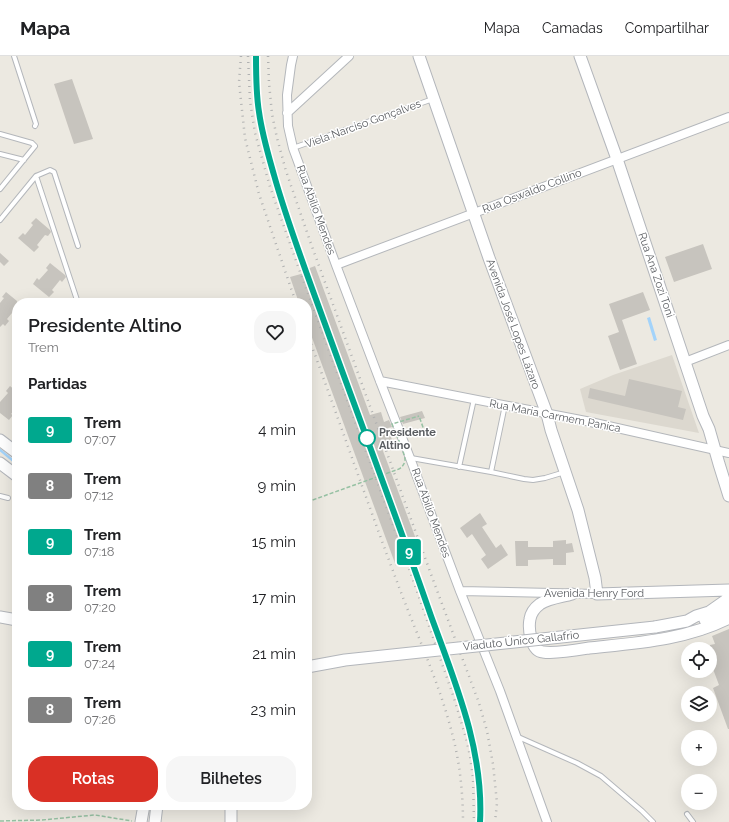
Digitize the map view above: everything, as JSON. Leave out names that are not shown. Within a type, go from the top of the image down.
[{"type":"street","name":"Rua Abílio Mendes","points":[[293,56],[287,95],[288,126],[293,148],[460,591],[500,691],[547,822]]},
{"type":"street","points":[[287,113],[348,56]]},
{"type":"street","name":"Avenida José Lopes Lázaro","points":[[419,56],[488,258],[546,414],[578,510],[595,578],[597,594]]},
{"type":"street","name":"Rua Ana Zozi Toni","points":[[580,56],[617,159],[703,416],[709,429],[729,496]]},
{"type":"street","name":"Rua Oswaldo Collino","points":[[336,265],[729,117]]},
{"type":"street","points":[[685,362],[729,345]]},
{"type":"street","name":"Rua Maria Carmem Panica","points":[[380,381],[505,405],[729,452]]},
{"type":"street","points":[[0,440],[12,449]]},
{"type":"street","points":[[0,463],[12,472]]},
{"type":"street","name":"Avenida Henry Ford","points":[[460,591],[597,594],[729,590]]},
{"type":"street","points":[[572,594],[541,603],[531,615],[530,636],[535,648],[542,652],[648,641],[678,636],[700,630],[729,618]]},
{"type":"street","name":"Viaduto Único Gallafrio","points":[[312,666],[345,660],[655,627],[687,621],[696,616],[709,612],[729,598]]},
{"type":"street","name":"Viaduto Único Gallafrio","points":[[687,621],[696,623],[729,610]]},
{"type":"street","points":[[0,617],[12,619]]},
{"type":"street","points":[[140,822],[143,810]]},
{"type":"street","points":[[155,822],[156,810]]},
{"type":"street","points":[[231,810],[231,822]]},
{"type":"lane","points":[[14,56],[36,124],[35,126]]},
{"type":"lane","name":"Viela Narciso Gonçalves","points":[[293,148],[433,99]]},
{"type":"lane","points":[[0,134],[34,144],[35,146],[0,189]]},
{"type":"lane","points":[[0,154],[24,160]]},
{"type":"lane","points":[[0,220],[36,176],[50,170],[54,172],[78,246]]},
{"type":"lane","points":[[36,176],[76,298]]},
{"type":"lane","points":[[459,467],[474,399]]},
{"type":"lane","points":[[491,472],[505,405]]},
{"type":"lane","points":[[410,458],[533,480],[545,478],[565,471]]},
{"type":"lane","points":[[0,496],[8,498]]},
{"type":"lane","points":[[516,736],[577,763],[600,776],[653,822]]},
{"type":"lane","points":[[687,814],[693,822]]},
{"type":"path","points":[[312,500],[399,469],[405,462],[405,456],[392,424],[419,416],[424,430],[402,438]]},
{"type":"path","points":[[0,821],[42,820],[95,815],[136,822]]},
{"type":"shaded area","points":[[672,355],[699,433],[586,412],[580,389],[613,375]]},
{"type":"water","points":[[650,317],[657,340],[654,341],[647,318]]},
{"type":"building","points":[[72,79],[93,139],[74,144],[54,84]]},
{"type":"building","points":[[36,218],[51,232],[48,236],[45,235],[37,245],[39,247],[34,252],[18,238],[23,233],[25,235],[33,225],[31,223]]},
{"type":"building","points":[[703,244],[712,269],[674,282],[665,257]]},
{"type":"building","points":[[0,253],[9,261],[4,266],[0,262]]},
{"type":"building","points":[[50,263],[66,277],[62,282],[60,280],[52,290],[54,292],[49,297],[33,284],[37,278],[39,280],[48,270],[46,268]]},
{"type":"building","points":[[315,266],[370,415],[381,412],[384,422],[389,420],[392,427],[388,428],[392,440],[380,443],[422,555],[404,560],[405,564],[396,566],[312,338],[312,298],[297,298],[290,277],[308,272],[307,269]]},
{"type":"building","points":[[6,292],[13,298],[12,298],[12,313],[7,319],[9,321],[5,326],[3,324],[0,327],[0,303],[4,298],[2,297]]},
{"type":"building","points":[[643,292],[650,310],[622,320],[637,364],[620,370],[608,336],[619,332],[609,304]]},
{"type":"building","points":[[629,379],[682,391],[678,407],[686,409],[683,420],[588,398],[590,388],[625,396]]},
{"type":"building","points":[[10,386],[12,388],[12,416],[9,420],[0,413],[0,402],[8,393],[6,391]]},
{"type":"building","points":[[422,411],[425,418],[403,424],[400,417]]},
{"type":"building","points":[[480,513],[487,524],[482,527],[496,548],[501,544],[508,555],[488,569],[481,559],[486,555],[472,534],[467,538],[460,528]]},
{"type":"building","points":[[566,540],[566,544],[572,543],[574,552],[566,553],[566,565],[553,565],[553,559],[528,560],[528,566],[516,566],[515,541],[528,541],[528,547],[553,547],[553,541]]},
{"type":"building","points":[[729,629],[729,729],[717,699],[717,686],[719,685],[716,678],[717,642],[714,642],[712,636]]},
{"type":"waterway","points":[[0,450],[12,460]]},
{"type":"railway","points":[[241,56],[239,82],[245,138],[259,194],[294,298]]},
{"type":"railway","points":[[248,56],[250,101],[255,133],[270,187],[310,298]]},
{"type":"railway","points":[[256,56],[258,105],[261,124],[269,159],[283,205]]},
{"type":"railway","points":[[268,56],[272,114],[286,171],[310,241],[479,703],[487,731],[493,764],[497,803],[495,822]]},
{"type":"railway","points":[[312,304],[412,577],[454,698],[470,756],[473,778],[474,822]]},
{"type":"railway","points":[[312,347],[387,555],[443,702],[456,750],[460,774],[463,822]]},
{"type":"railway","points":[[428,606],[465,713],[473,743]]},
{"type":"railway","points":[[478,774],[480,822]]},
{"type":"train","name":"9","points":[[256,56],[259,112],[267,152],[304,267],[448,662],[465,713],[475,750],[480,794],[480,822]]},
{"type":"place","name":"Presidente Altino","points":[[367,438]]}]
